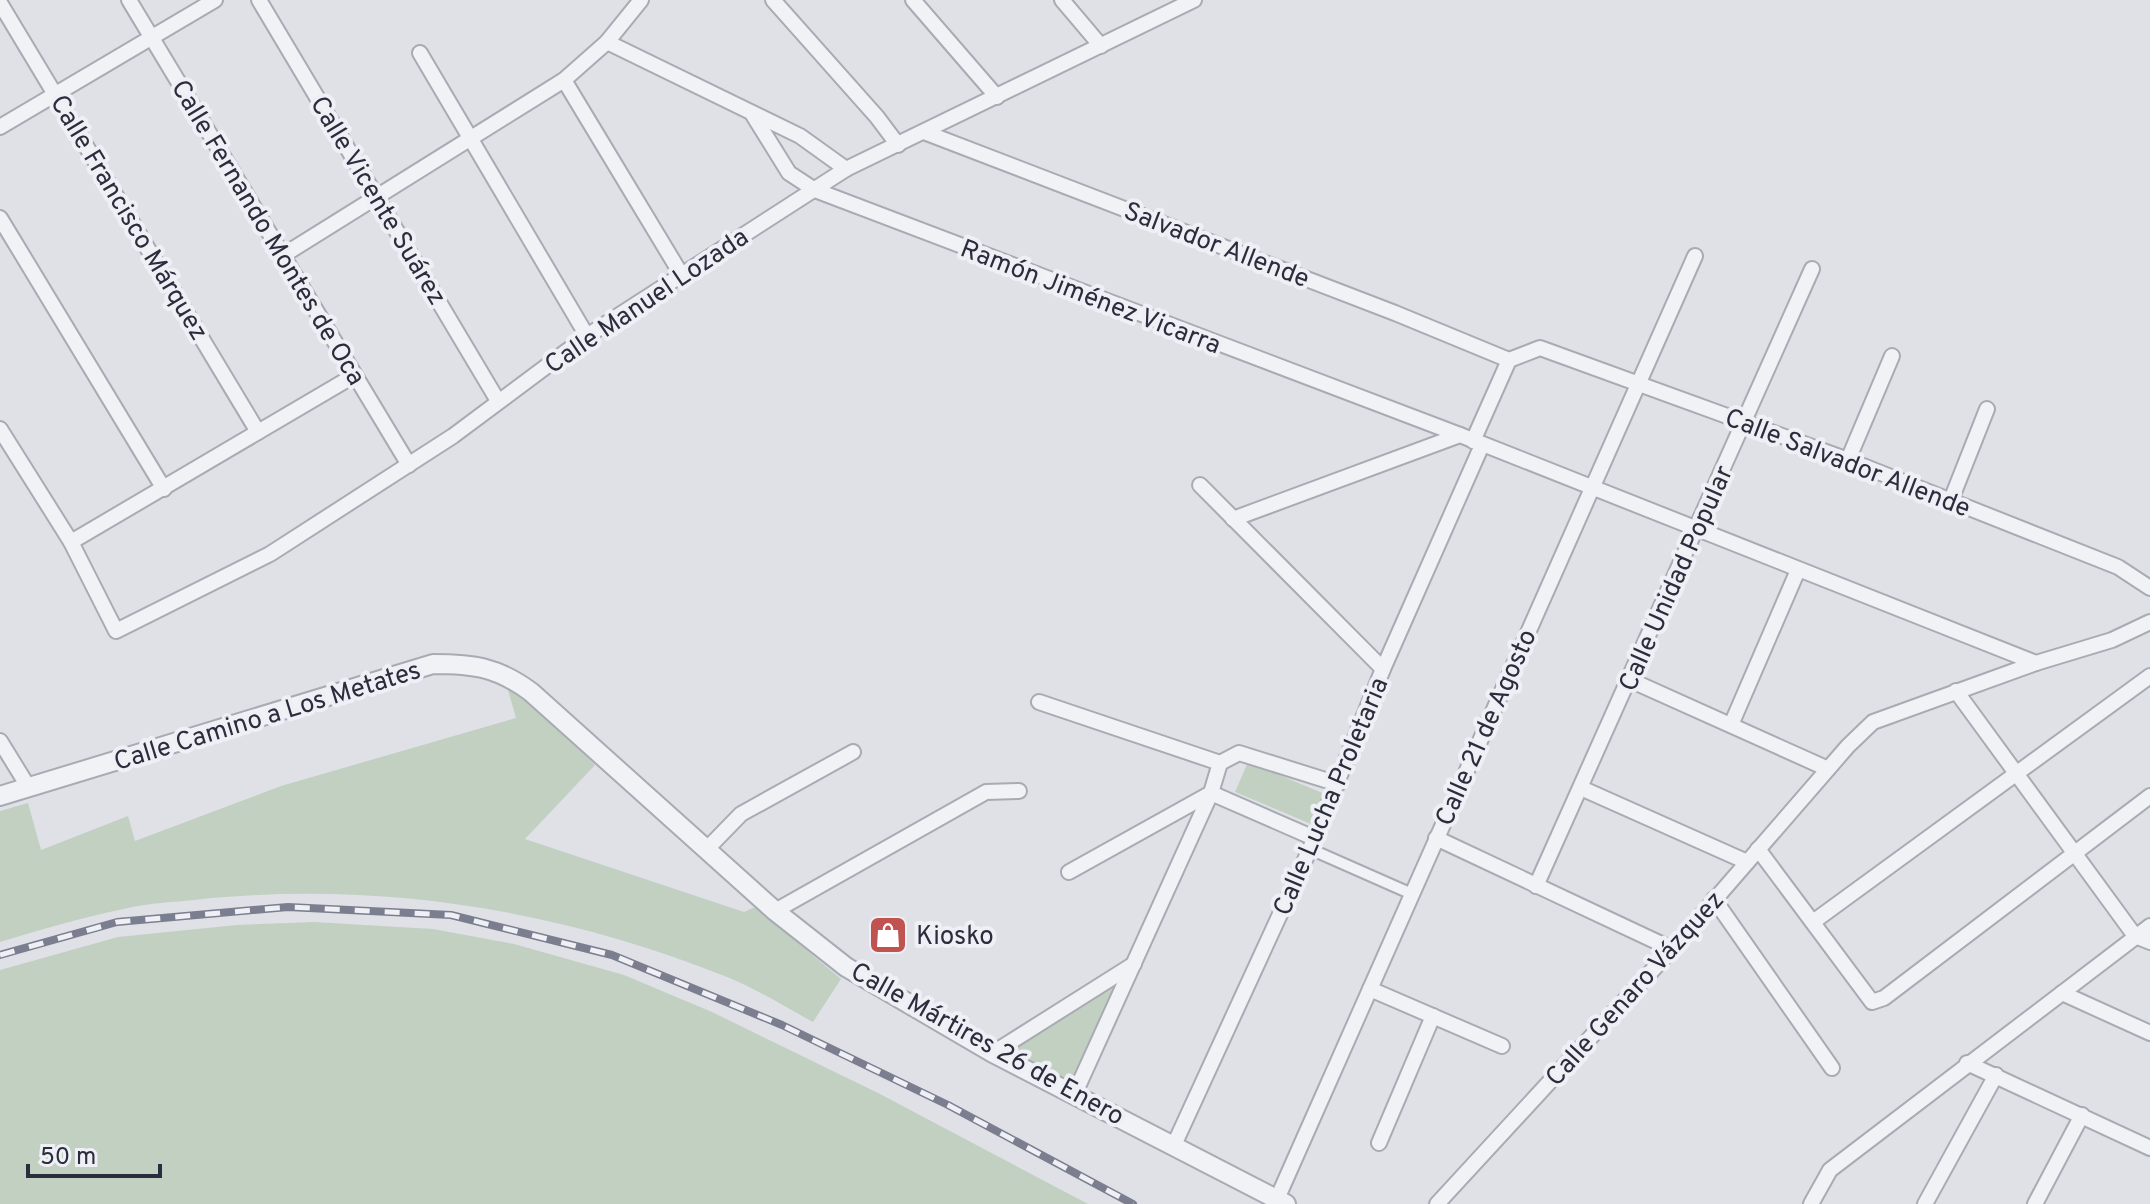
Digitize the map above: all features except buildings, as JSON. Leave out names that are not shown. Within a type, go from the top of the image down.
[{"type":"street","name":"Calle Fernando Montes de Oca","points":[[129,0],[409,465]]},
{"type":"street","points":[[0,127],[215,0]]},
{"type":"street","name":"Calle Vicente Suárez","points":[[259,0],[498,401]]},
{"type":"street","points":[[773,0],[898,145]]},
{"type":"street","points":[[913,0],[997,97]]},
{"type":"street","points":[[1062,0],[1101,46]]},
{"type":"street","name":"Calle Manuel Lozada","points":[[71,542],[116,631],[270,554],[409,465],[587,336],[846,169],[1194,0]]},
{"type":"street","points":[[282,256],[564,80],[607,42],[635,2]]},
{"type":"street","name":"Calle Francisco Márquez","points":[[0,3],[258,432]]},
{"type":"street","points":[[607,42],[800,136],[846,169]]},
{"type":"street","points":[[420,53],[587,336]]},
{"type":"street","points":[[564,80],[681,274]]},
{"type":"street","name":"Ramón Jiménez Vicarra","points":[[753,115],[789,173],[815,190],[1471,440],[2036,663]]},
{"type":"street","name":"Salvador Allende","points":[[924,132],[1509,360]]},
{"type":"street","points":[[0,218],[164,489]]},
{"type":"street","name":"Calle 21 de Agosto","points":[[1282,1202],[1370,989],[1695,256]]},
{"type":"street","name":"Calle Unidad Popular","points":[[1536,886],[1812,269]]},
{"type":"street","name":"Calle Salvador Allende","points":[[1509,360],[1540,348],[1638,382],[1848,460],[2118,567],[2150,588]]},
{"type":"street","points":[[1848,460],[1892,356]]},
{"type":"street","name":"Calle Lucha Proletaria","points":[[1174,1145],[1338,784],[1471,440],[1509,360]]},
{"type":"street","points":[[0,429],[71,542],[355,375]]},
{"type":"street","points":[[1951,500],[1987,409]]},
{"type":"street","points":[[1233,519],[1471,440]]},
{"type":"street","points":[[1200,485],[1383,669]]},
{"type":"street","points":[[1731,725],[1798,570]]},
{"type":"street","points":[[2150,622],[2112,640],[1956,691],[2135,936],[2150,942]]},
{"type":"street","name":"Calle Camino a Los Metates","points":[[0,796],[433,664],[494,669],[531,692]]},
{"type":"street","points":[[1813,922],[2150,676]]},
{"type":"street","points":[[1630,680],[1828,769]]},
{"type":"street","name":"Calle Genaro Vázquez","points":[[1437,1204],[1672,949],[1828,769],[1873,722],[1956,691]]},
{"type":"street","name":"Calle Mártires 26 de Enero","points":[[531,692],[775,911],[846,967],[993,1053],[1282,1202]]},
{"type":"street","points":[[1039,702],[1196,757],[1220,763],[1239,753],[1338,784]]},
{"type":"street","points":[[0,741],[29,788]]},
{"type":"street","points":[[707,849],[741,814],[853,752]]},
{"type":"street","points":[[1075,1093],[1211,793],[1220,763]]},
{"type":"street","points":[[1581,788],[1747,862]]},
{"type":"street","points":[[775,911],[986,792],[1019,791]]},
{"type":"street","points":[[1211,793],[1412,894]]},
{"type":"street","points":[[1069,872],[1211,793]]},
{"type":"street","points":[[1758,849],[1872,1002],[1884,998],[2150,796]]},
{"type":"street","points":[[1436,838],[1672,949]]},
{"type":"street","points":[[1714,899],[1832,1068]]},
{"type":"street","points":[[1811,1204],[1830,1170],[2150,926]]},
{"type":"street","points":[[993,1053],[1134,964]]},
{"type":"street","points":[[1370,989],[1502,1046]]},
{"type":"street","points":[[2062,993],[2150,1033]]},
{"type":"street","points":[[1379,1143],[1433,1016]]},
{"type":"street","points":[[1967,1063],[2150,1148]]},
{"type":"street","points":[[1925,1204],[1996,1075]]},
{"type":"street","points":[[2035,1204],[2082,1115]]},
{"type":"green space","points":[[506,683],[545,713],[595,765],[525,839],[744,912],[755,907],[841,979],[813,1022],[727,977],[598,933],[532,917],[398,898],[330,894],[262,895],[153,904],[80,919],[0,942],[0,811],[28,803],[41,850],[128,816],[135,841],[281,786],[516,718]]},
{"type":"green space","points":[[1248,762],[1325,794],[1311,824],[1235,792]]},
{"type":"green space","points":[[314,922],[433,929],[514,944],[624,975],[712,1012],[880,1094],[1088,1204],[0,1204],[0,970],[118,937],[237,925]]},
{"type":"green space","points":[[1134,964],[1075,1093],[993,1053]]},
{"type":"railway","points":[[0,955],[117,922],[288,907],[451,915],[612,955],[782,1025],[948,1105],[1133,1204]]},
{"type":"place","name":"Kiosko","points":[[888,935]]}]
